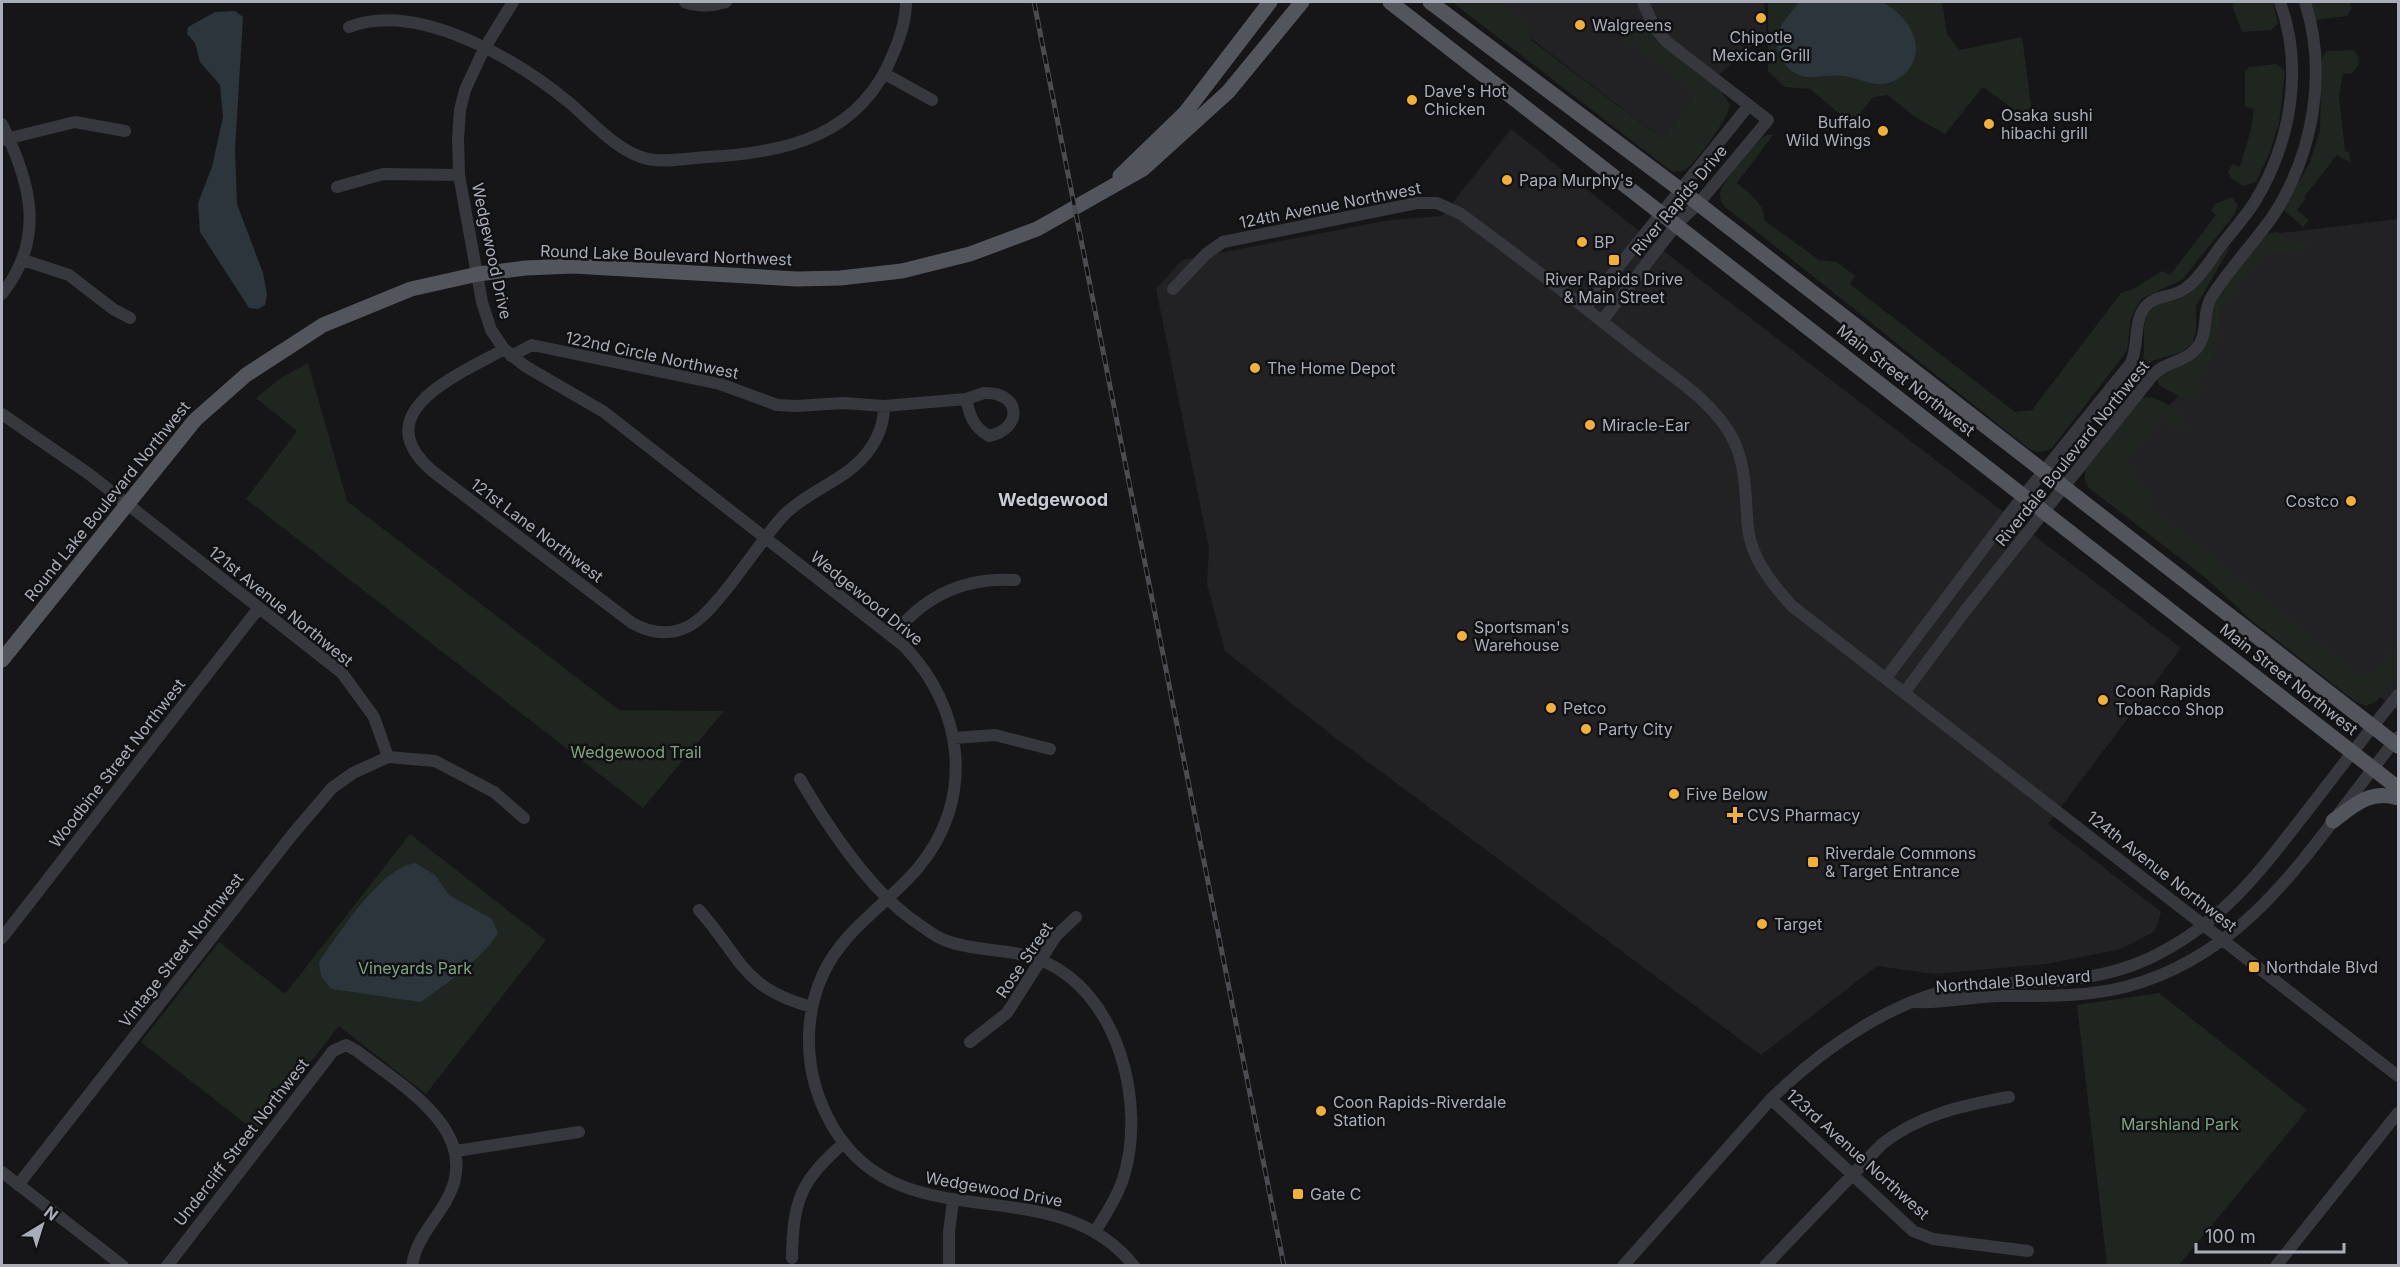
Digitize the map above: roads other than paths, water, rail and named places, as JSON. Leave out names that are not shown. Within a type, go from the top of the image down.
[{"type":"main road","name":"Round Lake Boulevard Northwest","points":[[1107,189],[1185,113],[1270,2]]},
{"type":"main road","name":"Round Lake Boulevard Northwest","points":[[2,660],[181,436],[218,398],[246,375],[304,335],[346,314],[411,289],[478,273],[573,266],[796,279],[850,277],[928,266],[970,254],[1037,229],[1150,164],[1207,114],[1237,83],[1302,2]]},
{"type":"main road","name":"Main Street Northwest","points":[[1390,2],[1661,211],[2398,788]]},
{"type":"main road","name":"Main Street Northwest","points":[[1430,2],[1682,191],[2373,726],[2397,742]]},
{"type":"main road","points":[[1446,2],[1482,33],[1488,47]]},
{"type":"main road","points":[[2333,821],[2363,797],[2389,795],[2398,798]]},
{"type":"street","name":"Wedgewood Drive","points":[[513,2],[484,49],[465,90],[460,110],[459,175],[487,319],[508,352],[540,376],[604,412],[915,657],[932,680],[945,707],[954,738],[956,772],[947,816],[928,855],[837,950],[825,972],[812,1007],[808,1037],[813,1080],[822,1107],[844,1143],[869,1168],[892,1182],[929,1197],[1052,1213],[1095,1232],[1134,1266]]},
{"type":"street","points":[[685,2],[705,5],[726,2]]},
{"type":"street","points":[[349,27],[365,20],[391,19],[444,29],[465,37],[534,75],[629,152],[649,160],[734,156],[773,150],[833,128],[854,114],[885,74],[901,31],[906,2]]},
{"type":"street","name":"River Rapids Drive","points":[[1602,321],[1677,224],[1698,204],[1768,120],[1667,42],[1654,27],[1643,2]]},
{"type":"street","name":"Riverdale Boulevard Northwest","points":[[1886,678],[2025,496],[2131,363],[2138,345],[2139,320],[2144,308],[2153,299],[2185,290],[2193,282],[2253,204],[2266,182],[2285,133],[2293,80],[2288,33],[2280,2]]},
{"type":"street","name":"Riverdale Boulevard Northwest","points":[[1904,693],[1965,611],[2047,512],[2158,369],[2186,358],[2196,350],[2203,339],[2207,305],[2271,218],[2297,172],[2307,139],[2316,79],[2305,2]]},
{"type":"street","points":[[885,74],[932,100]]},
{"type":"street","name":"River Rapids Drive","points":[[1586,308],[1661,211],[1682,191],[1749,105]]},
{"type":"street","points":[[5,139],[75,122],[125,131]]},
{"type":"street","points":[[2,124],[5,139],[24,176],[30,202],[29,231],[23,260],[2,294]]},
{"type":"street","points":[[337,187],[382,174],[459,175]]},
{"type":"street","name":"124th Avenue Northwest","points":[[1173,289],[1206,254],[1223,242],[1427,202],[1446,206],[1461,214],[1602,321]]},
{"type":"street","points":[[23,260],[69,275],[113,309],[130,318]]},
{"type":"street","points":[[1602,321],[1688,388],[1719,418],[1732,439],[1742,463],[1748,530],[1759,560],[1772,584],[1792,606],[1886,678]]},
{"type":"street","name":"122nd Circle Northwest","points":[[410,432],[411,418],[418,404],[432,390],[508,352],[532,345],[720,384],[777,405],[843,403],[884,406],[966,399]]},
{"type":"street","points":[[765,537],[792,508],[814,492],[847,474],[868,453],[880,433],[884,406]]},
{"type":"street","name":"121st Avenue Northwest","points":[[2,414],[76,464],[342,674],[374,717],[388,757]]},
{"type":"street","name":"121st Lane Northwest","points":[[410,432],[413,447],[423,462],[632,623],[643,629],[664,632],[682,629],[699,620],[765,537]]},
{"type":"street","points":[[892,637],[905,620],[921,606],[951,589],[979,580],[1015,580]]},
{"type":"street","name":"Woodbine Street Northwest","points":[[2,938],[258,609]]},
{"type":"street","name":"124th Avenue Northwest","points":[[1886,678],[2398,1076]]},
{"type":"street","name":"Northdale Boulevard","points":[[1915,1002],[1934,993],[1950,989],[1977,985],[2059,982],[2115,971],[2154,956],[2205,926],[2255,879],[2398,695]]},
{"type":"street","points":[[954,738],[995,735],[1050,749]]},
{"type":"street","name":"Northdale Boulevard","points":[[1915,1002],[1936,1003],[1977,997],[2059,996],[2124,987],[2181,966],[2224,941],[2262,908],[2397,742]]},
{"type":"street","points":[[388,757],[435,761],[494,792],[524,818]]},
{"type":"street","name":"Vintage Street Northwest","points":[[18,1185],[332,788],[353,773],[388,757]]},
{"type":"street","points":[[800,779],[845,848],[889,898],[919,925],[947,941],[1015,952],[1042,960],[1075,981],[1090,997],[1111,1031],[1124,1070],[1131,1130],[1123,1179],[1095,1232]]},
{"type":"street","points":[[699,910],[758,984],[783,998],[812,1007]]},
{"type":"street","name":"Rose Street","points":[[970,1042],[1007,1013],[1056,936],[1076,917]]},
{"type":"street","points":[[1623,1266],[1794,1076],[1839,1041],[1886,1014],[1915,1002]]},
{"type":"street","name":"Undercliff Street Northwest","points":[[166,1266],[333,1051],[346,1046],[357,1051],[433,1111],[456,1151]]},
{"type":"street","points":[[1765,1266],[1851,1175],[1903,1127],[1973,1103],[2008,1097]]},
{"type":"street","name":"123rd Avenue Northwest","points":[[1771,1099],[1913,1231],[1933,1239],[2028,1251]]},
{"type":"street","points":[[2276,1266],[2398,1113]]},
{"type":"street","points":[[412,1266],[423,1233],[447,1201],[453,1185],[456,1151],[579,1132]]},
{"type":"street","points":[[792,1258],[793,1216],[802,1190],[817,1168],[844,1143]]},
{"type":"street","points":[[2,1172],[123,1266]]},
{"type":"street","points":[[949,1266],[949,1232],[953,1201]]},
{"type":"railway","points":[[1034,2],[1284,1266]]},
{"type":"place","name":"Chipotle Mexican Grill","points":[[1761,18]]},
{"type":"place","name":"Walgreens","points":[[1580,25]]},
{"type":"place","name":"Dave's Hot Chicken","points":[[1412,100]]},
{"type":"place","name":"Osaka sushi hibachi grill","points":[[1989,124]]},
{"type":"place","name":"Buffalo Wild Wings","points":[[1883,131]]},
{"type":"place","name":"Papa Murphy's","points":[[1507,180]]},
{"type":"place","name":"BP","points":[[1582,242]]},
{"type":"place","name":"River Rapids Drive & Main Street","points":[[1614,260]]},
{"type":"place","name":"The Home Depot","points":[[1255,368]]},
{"type":"place","name":"Miracle-Ear","points":[[1590,425]]},
{"type":"place","name":"Costco","points":[[2351,501]]},
{"type":"place","name":"Sportsman's Warehouse","points":[[1462,636]]},
{"type":"place","name":"Coon Rapids Tobacco Shop","points":[[2103,700]]},
{"type":"place","name":"Petco","points":[[1551,708]]},
{"type":"place","name":"Party City","points":[[1586,729]]},
{"type":"place","name":"Five Below","points":[[1674,794]]},
{"type":"place","name":"CVS Pharmacy","points":[[1735,815]]},
{"type":"place","name":"Riverdale Commons & Target Entrance","points":[[1813,862]]},
{"type":"place","name":"Target","points":[[1762,924]]},
{"type":"place","name":"Northdale Blvd","points":[[2254,967]]},
{"type":"place","name":"Coon Rapids-Riverdale Station","points":[[1321,1111]]},
{"type":"place","name":"Gate C","points":[[1298,1194]]},
{"type":"district","name":"Wedgewood","points":[[1053,499]]},
{"type":"park label","name":"Wedgewood Trail","points":[[636,752]]},
{"type":"park label","name":"Vineyards Park","points":[[415,968]]},
{"type":"park label","name":"Marshland Park","points":[[2180,1124]]}]
